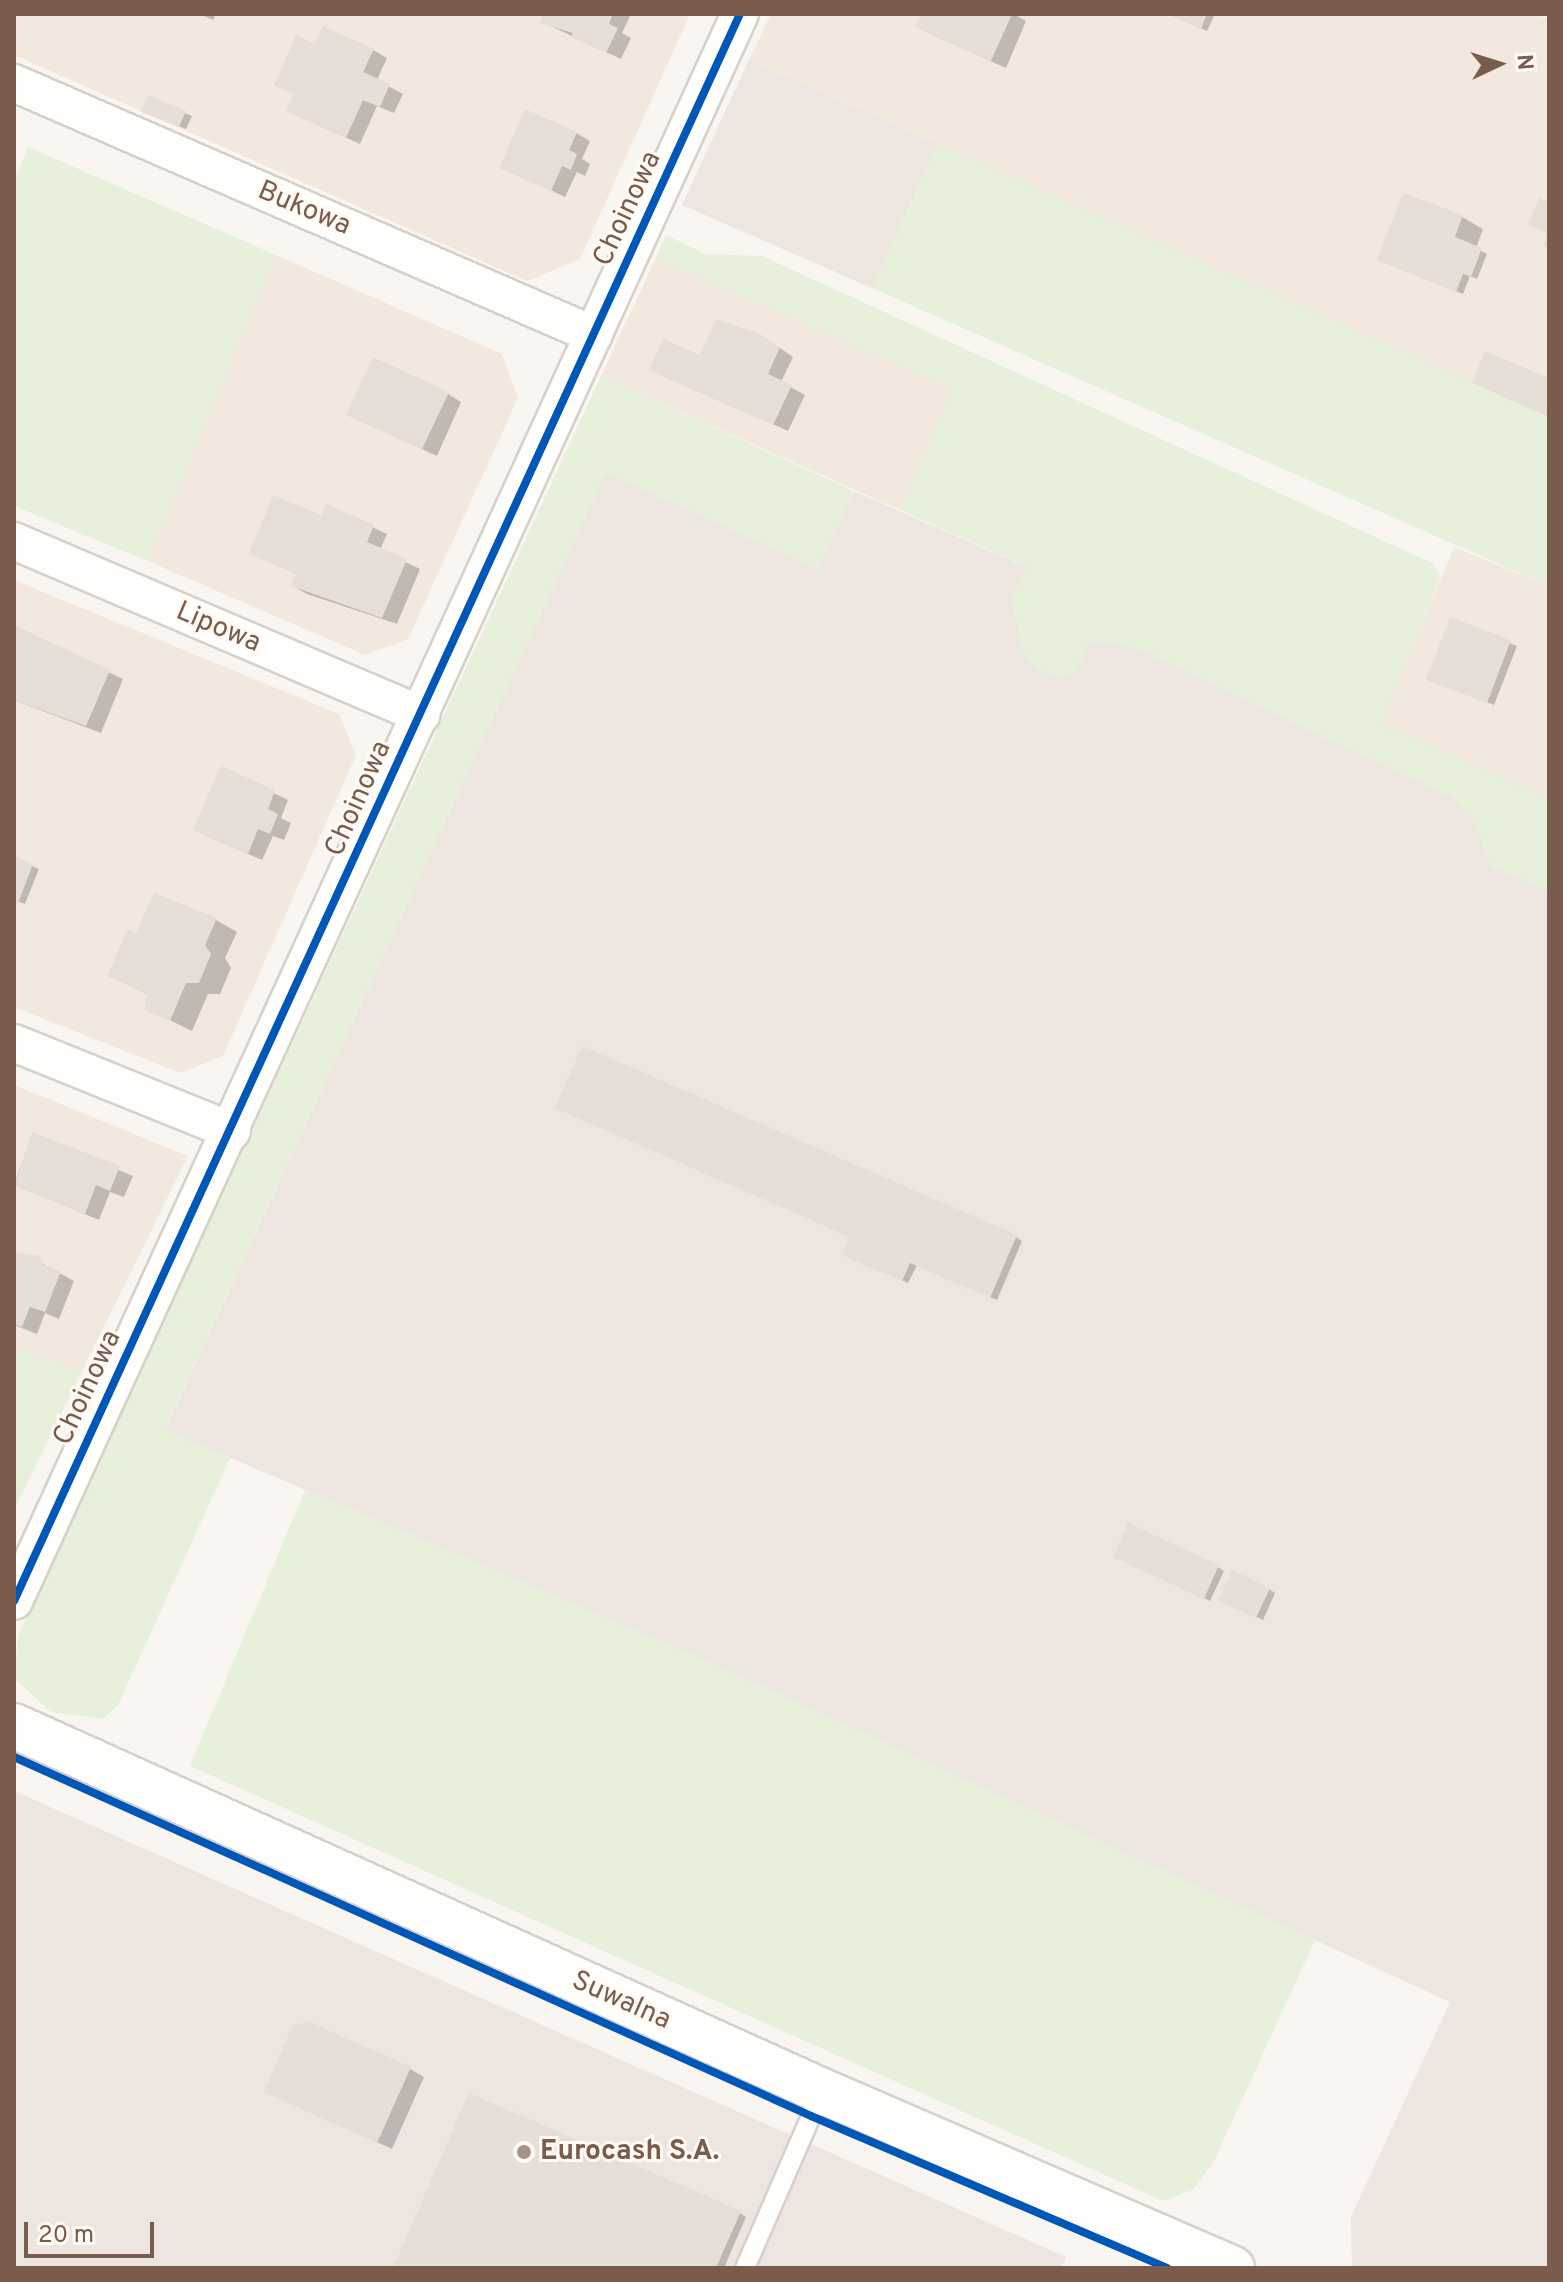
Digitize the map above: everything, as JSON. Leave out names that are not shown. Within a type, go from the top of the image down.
[{"type":"street","name":"Choinowa","points":[[14,1601],[232,1131],[740,14]]},
{"type":"street","name":"Bukowa","points":[[14,83],[594,335]]},
{"type":"street","name":"Lipowa","points":[[14,541],[421,715]]},
{"type":"street","points":[[14,1043],[232,1131]]},
{"type":"street","name":"Suwalna","points":[[14,1726],[822,2091],[1232,2268]]},
{"type":"lane","points":[[745,2268],[822,2091]]},
{"type":"shaded area","points":[[14,14],[690,14],[580,259],[527,281],[14,55]]},
{"type":"shaded area","points":[[771,14],[1536,14],[1549,20],[1549,417],[749,60]]},
{"type":"shaded area","points":[[749,60],[938,144],[872,288],[682,205]]},
{"type":"shaded area","points":[[276,255],[502,354],[518,398],[408,639],[365,655],[148,561]]},
{"type":"shaded area","points":[[656,258],[953,389],[900,510],[601,376]]},
{"type":"shaded area","points":[[606,472],[818,569],[854,491],[1549,798],[1549,2268],[1352,2268],[1351,2217],[1450,2002],[702,1659],[165,1430]]},
{"type":"shaded area","points":[[1454,547],[1549,586],[1549,798],[1381,724]]},
{"type":"shaded area","points":[[14,580],[339,714],[356,755],[223,1056],[180,1073],[14,1007]]},
{"type":"shaded area","points":[[14,1085],[188,1156],[81,1373],[14,1347]]},
{"type":"shaded area","points":[[14,1791],[1066,2257],[1061,2268],[14,2268]]},
{"type":"green space","points":[[938,144],[1549,417],[1549,586],[872,288]]},
{"type":"green space","points":[[28,147],[276,255],[148,561],[14,506],[14,181]]},
{"type":"green space","points":[[666,235],[705,254],[762,256],[1432,563],[1441,576],[1382,724],[1549,798],[1549,892],[1491,866],[1474,823],[1452,798],[1140,650],[1104,641],[1089,644],[1074,674],[1056,678],[1034,667],[1022,650],[1011,599],[1027,567],[900,510],[953,389],[656,258]]},
{"type":"green space","points":[[601,376],[854,491],[818,569],[606,473],[165,1429],[230,1458],[118,1705],[103,1719],[51,1712],[14,1678],[18,1636]]},
{"type":"green space","points":[[14,1347],[81,1373],[14,1510]]},
{"type":"green space","points":[[305,1490],[702,1659],[1315,1940],[1214,2161],[1193,2190],[1163,2201],[190,1766]]},
{"type":"building","points":[[543,14],[613,14],[609,24],[618,28],[606,53],[571,37],[573,33],[539,23]]},
{"type":"building","points":[[921,14],[1012,14],[991,61],[915,27]]},
{"type":"building","points":[[1167,14],[1207,14],[1201,29]]},
{"type":"building","points":[[323,26],[374,49],[363,72],[390,84],[380,107],[363,100],[346,138],[286,111],[293,94],[274,85],[296,35],[315,44]]},
{"type":"building","points":[[148,95],[186,111],[179,127],[141,112]]},
{"type":"building","points":[[525,109],[577,132],[569,150],[577,154],[571,170],[562,166],[551,191],[499,168]]},
{"type":"building","points":[[1403,193],[1463,215],[1455,237],[1482,248],[1471,277],[1463,274],[1456,292],[1377,260]]},
{"type":"building","points":[[1539,198],[1549,202],[1549,249],[1543,246],[1548,234],[1528,225]]},
{"type":"building","points":[[716,319],[760,334],[780,347],[768,374],[792,385],[773,425],[649,370],[663,339],[700,355]]},
{"type":"building","points":[[1485,351],[1549,378],[1549,417],[1472,383]]},
{"type":"building","points":[[373,357],[449,392],[422,449],[346,415]]},
{"type":"building","points":[[273,495],[321,515],[326,504],[374,525],[367,542],[407,559],[382,618],[291,586],[296,574],[249,554]]},
{"type":"building","points":[[1450,617],[1511,640],[1487,703],[1426,680]]},
{"type":"building","points":[[14,625],[110,670],[86,726],[14,700]]},
{"type":"building","points":[[221,766],[275,790],[268,809],[278,814],[270,834],[258,829],[248,854],[193,830]]},
{"type":"building","points":[[14,856],[33,864],[18,903],[14,901]]},
{"type":"building","points":[[154,893],[217,918],[205,945],[211,954],[199,983],[186,983],[170,1021],[145,1010],[146,993],[107,976],[128,929],[136,933]]},
{"type":"building","points":[[582,1046],[1017,1235],[990,1298],[910,1263],[902,1281],[842,1255],[850,1237],[555,1108]]},
{"type":"building","points":[[32,1132],[120,1166],[110,1191],[96,1185],[85,1214],[14,1186]]},
{"type":"building","points":[[14,1252],[40,1256],[42,1264],[61,1271],[45,1312],[30,1307],[22,1327],[14,1324]]},
{"type":"building","points":[[1128,1523],[1219,1565],[1204,1599],[1113,1557]]},
{"type":"building","points":[[1232,1570],[1270,1588],[1256,1618],[1218,1601]]},
{"type":"building","points":[[307,2021],[411,2067],[377,2143],[264,2092],[292,2027]]},
{"type":"building","name":"Eurocash S.A.","points":[[469,2093],[741,2211],[716,2268],[393,2268]]},
{"type":"cycle path","points":[[14,1601],[740,14]]},
{"type":"cycle path","points":[[14,1757],[811,2116],[1167,2268]]},
{"type":"place","name":"Eurocash S.A.","points":[[524,2152]]}]
